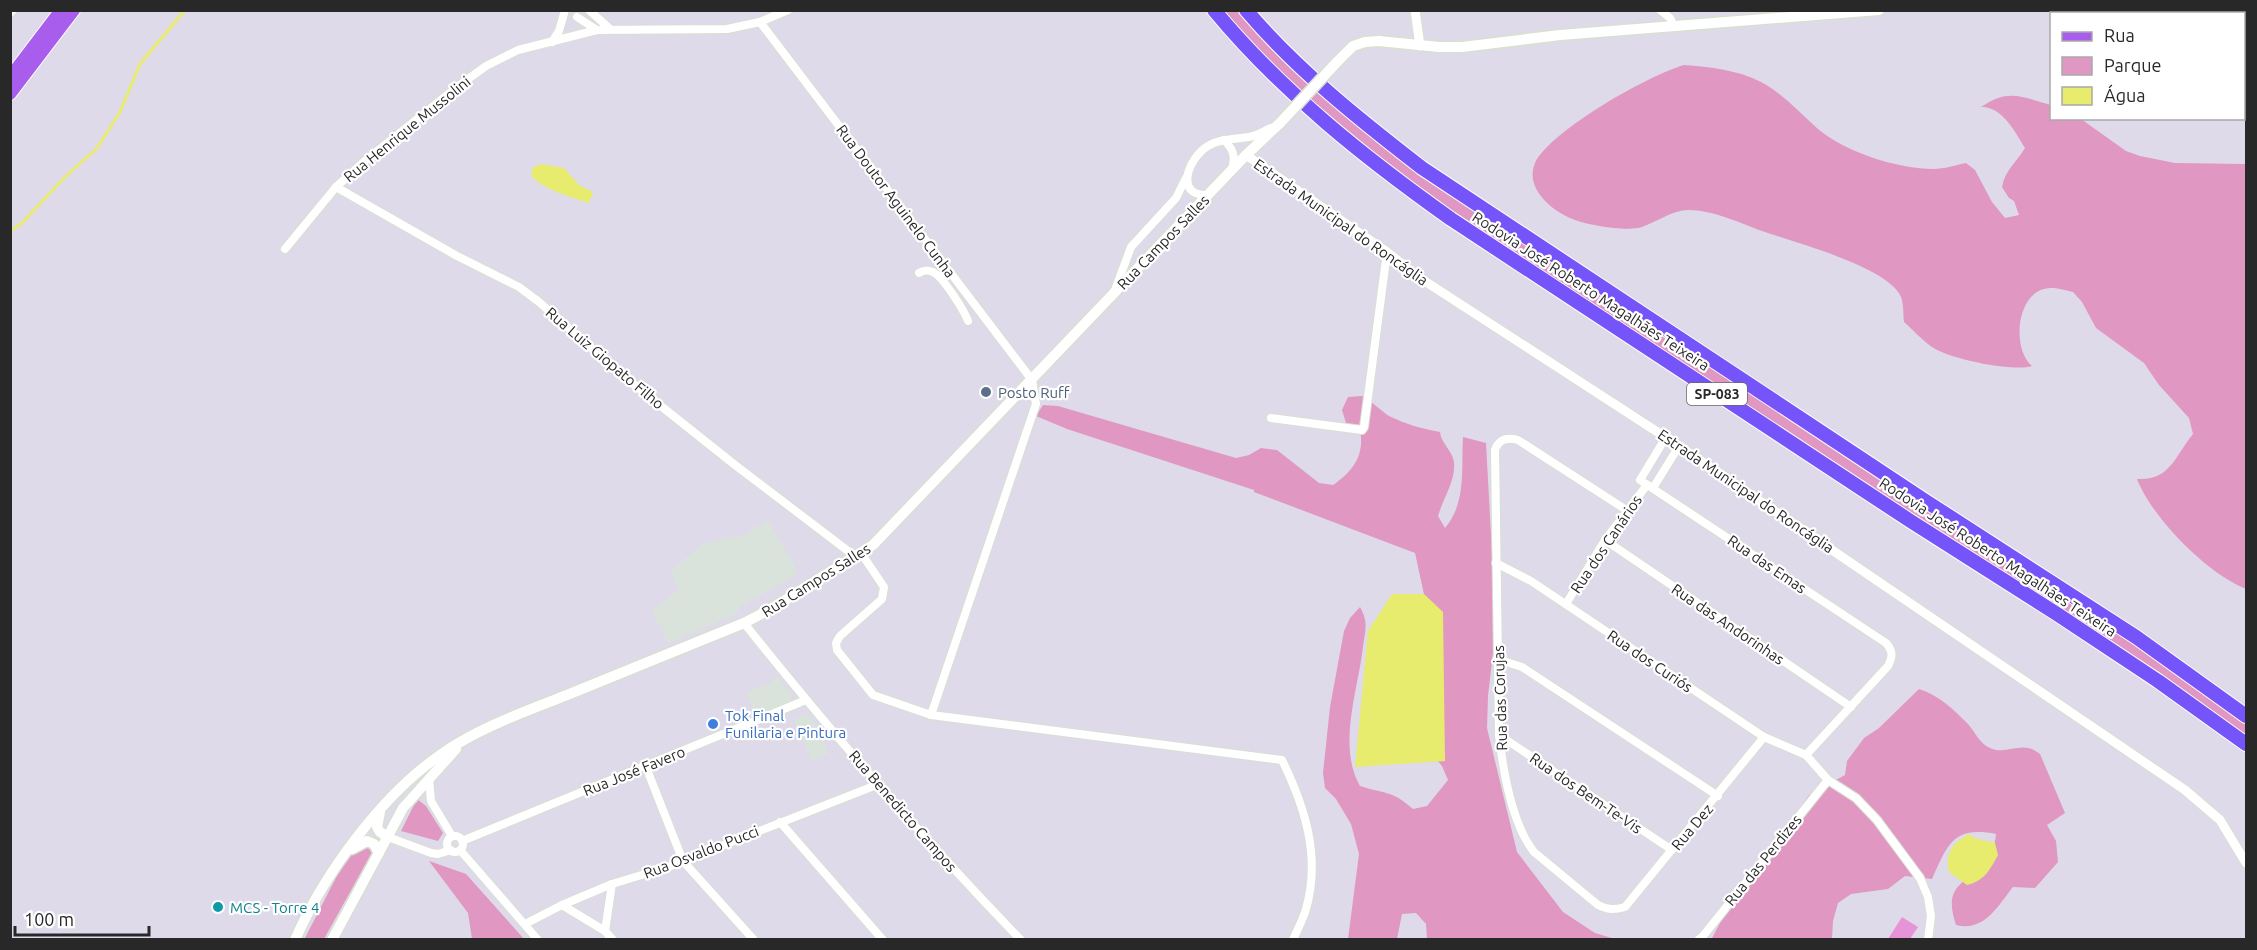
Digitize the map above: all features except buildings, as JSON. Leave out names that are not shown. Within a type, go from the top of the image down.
[{"type":"highway","name":"Rodovia José Roberto Magalhães Teixeira","points":[[1214,10],[1248,49],[1323,121],[1398,182],[1911,522],[2128,660],[2247,744]]},
{"type":"highway","name":"Rodovia José Roberto Magalhães Teixeira","points":[[1246,10],[1310,75],[1422,168],[2136,637],[2247,716]]},
{"type":"main road","points":[[10,77],[61,10]]},
{"type":"main road","points":[[10,94],[74,10]]},
{"type":"main road","name":"Rua Campos Salles","points":[[295,939],[341,859],[382,808],[437,757],[479,732],[524,712],[744,623],[873,545],[1353,46],[1379,41],[1420,46],[1462,47],[1560,35],[1879,10]]},
{"type":"main road","points":[[332,939],[403,808],[462,742]]},
{"type":"main road","points":[[398,792],[415,793]]},
{"type":"main road","points":[[382,808],[377,827],[388,837]]},
{"type":"main road","points":[[341,859],[356,845],[367,841],[374,844],[379,853]]},
{"type":"street","points":[[552,42],[559,31],[566,10],[597,30]]},
{"type":"street","points":[[577,17],[588,10],[610,29]]},
{"type":"street","name":"Rua Henrique Mussolini","points":[[285,249],[336,187],[366,160],[486,66],[518,50],[597,30],[727,29],[760,22],[788,10]]},
{"type":"street","points":[[1414,10],[1420,46]]},
{"type":"street","points":[[1660,10],[1670,18],[1674,26]]},
{"type":"street","name":"Rua Doutor Aguinelo Cunha","points":[[760,22],[1032,380]]},
{"type":"street","points":[[569,38],[583,23]]},
{"type":"street","points":[[1114,294],[1131,247],[1176,198],[1191,165],[1205,147],[1224,140],[1251,136],[1278,124]]},
{"type":"street","points":[[1224,140],[1234,153],[1235,161],[1232,170]]},
{"type":"street","name":"Estrada Municipal do Roncáglia","points":[[1224,140],[1387,252],[1420,278],[1666,437],[2185,790],[2220,820],[2247,863]]},
{"type":"street","points":[[1187,177],[1191,191],[1200,196],[1208,195]]},
{"type":"street","name":"Rua Luiz Giopato Filho","points":[[336,187],[457,256],[519,287],[630,382],[735,465],[859,555],[884,587],[885,592],[882,599],[840,636],[836,643],[837,650],[873,695],[931,715]]},
{"type":"street","points":[[1271,418],[1362,430],[1387,252]]},
{"type":"street","points":[[919,273],[926,270],[936,273],[965,313],[968,321]]},
{"type":"street","points":[[1032,380],[1036,404],[931,715],[1282,760],[1300,797],[1311,847],[1312,879],[1306,910],[1293,939]]},
{"type":"street","name":"Rua dos Canários","points":[[1647,484],[1666,437]]},
{"type":"street","name":"Rua das Corujas","points":[[1615,910],[1598,905],[1527,844],[1503,769],[1499,735],[1497,659],[1495,450],[1497,444],[1503,439],[1518,440],[1628,511]]},
{"type":"street","name":"Rua dos Canários","points":[[1566,604],[1605,540],[1679,446]]},
{"type":"street","name":"Rua das Emas","points":[[1647,484],[1886,643],[1892,650],[1893,657],[1888,666],[1851,707]]},
{"type":"street","name":"Rua das Andorinhas","points":[[1605,540],[1851,707]]},
{"type":"street","name":"Rua dos Curiós","points":[[1496,563],[1531,581],[1764,736],[1806,755]]},
{"type":"street","name":"Rua Benedicto Campos","points":[[744,623],[806,700],[879,784],[1021,939]]},
{"type":"street","points":[[1497,659],[1522,667],[1718,796]]},
{"type":"street","name":"Rua José Favero","points":[[462,841],[806,700]]},
{"type":"street","points":[[1851,707],[1806,755],[1827,780],[1857,798],[1920,878],[1928,897],[1931,916],[1928,939]]},
{"type":"street","name":"Rua dos Bem-Te-Vis","points":[[1499,735],[1672,850]]},
{"type":"street","name":"Rua Dez","points":[[1615,910],[1625,907],[1718,796],[1764,736]]},
{"type":"street","points":[[645,767],[683,861],[754,939]]},
{"type":"street","points":[[429,777],[431,801],[452,836],[462,841],[463,846],[460,850]]},
{"type":"street","name":"Rua das Perdizes","points":[[1698,939],[1703,936],[1827,780]]},
{"type":"street","name":"Rua Osvaldo Pucci","points":[[525,924],[562,905],[612,884],[683,861],[879,784]]},
{"type":"street","points":[[415,793],[431,801]]},
{"type":"street","points":[[780,822],[883,939]]},
{"type":"street","points":[[451,850],[447,843],[452,836]]},
{"type":"street","points":[[388,837],[431,853],[460,850],[538,939]]},
{"type":"street","points":[[605,931],[612,884]]},
{"type":"street","points":[[562,905],[605,931],[613,939]]},
{"type":"shaded area","points":[[768,520],[796,569],[796,575],[742,605],[734,615],[668,643],[652,610],[679,590],[670,571],[703,544],[744,535]]},
{"type":"shaded area","points":[[777,676],[791,694],[787,706],[756,718],[747,692],[769,684]]},
{"type":"shaded area","points":[[807,714],[823,733],[820,736],[829,753],[812,761],[794,720]]},
{"type":"shaded area","points":[[1902,917],[1918,927],[1910,939],[1888,939]]},
{"type":"green space","points":[[1221,11],[1240,11],[1322,93],[2100,619],[2246,722],[2246,738],[2088,627],[1915,517],[1704,376],[1471,225],[1403,177],[1285,78]]},
{"type":"green space","points":[[1684,65],[1714,68],[1752,78],[1784,97],[1829,137],[1873,158],[1904,166],[1938,169],[1966,163],[1975,170],[1992,202],[2005,218],[2019,215],[2014,201],[2009,198],[2002,187],[2008,171],[2025,148],[2013,128],[2002,116],[1989,108],[1981,107],[2008,96],[2023,97],[2050,105],[2050,120],[2082,120],[2126,151],[2140,156],[2175,163],[2246,164],[2246,589],[2231,582],[2199,558],[2168,527],[2144,494],[2137,479],[2157,476],[2171,466],[2193,434],[2189,418],[2159,385],[2144,363],[2096,328],[2082,302],[2073,292],[2048,288],[2035,294],[2028,302],[2020,324],[2020,336],[2021,348],[2032,366],[1996,366],[1952,356],[1932,347],[1904,322],[1900,295],[1891,284],[1858,265],[1815,248],[1707,212],[1682,211],[1642,227],[1618,228],[1575,220],[1550,205],[1537,190],[1533,173],[1535,163],[1545,150],[1560,135],[1602,105]]},
{"type":"green space","points":[[1362,396],[1395,419],[1440,432],[1454,462],[1451,483],[1438,516],[1445,528],[1452,518],[1460,496],[1463,437],[1486,443],[1496,627],[1488,696],[1487,728],[1517,852],[1563,912],[1595,933],[1615,939],[1427,939],[1426,924],[1416,913],[1402,914],[1397,939],[1348,939],[1359,854],[1351,824],[1336,799],[1325,788],[1323,773],[1330,707],[1344,631],[1350,618],[1360,607],[1365,618],[1365,631],[1351,718],[1350,753],[1353,770],[1360,786],[1393,795],[1413,809],[1427,806],[1448,780],[1442,766],[1429,751],[1428,613],[1415,553],[1254,492],[1254,490],[1067,429],[1036,416],[1043,405],[1058,406],[1236,458],[1249,455],[1261,448],[1277,450],[1319,483],[1333,485],[1352,468],[1359,455],[1360,430],[1346,423],[1342,410],[1348,397]]},
{"type":"green space","points":[[1919,689],[1940,699],[1951,708],[1990,748],[2002,750],[2027,748],[2040,754],[2065,813],[2047,825],[2056,841],[2058,862],[2035,888],[2013,887],[1995,910],[1982,921],[1974,925],[1956,925],[1952,911],[1954,893],[1958,886],[1988,857],[1996,834],[1982,832],[1961,835],[1948,847],[1932,879],[1905,876],[1888,889],[1851,894],[1838,903],[1833,921],[1832,939],[1711,940],[1720,923],[1809,795],[1845,775],[1847,761],[1864,738],[1879,728]]},
{"type":"green space","points":[[417,799],[426,806],[443,833],[438,841],[401,831]]},
{"type":"green space","points":[[367,841],[374,849],[324,939],[304,940],[346,858]]},
{"type":"green space","points":[[429,861],[466,874],[524,939],[472,939],[468,913]]},
{"type":"water","points":[[542,164],[564,168],[579,185],[593,192],[589,203],[557,192],[536,180],[531,175],[533,167]]},
{"type":"water","points":[[1392,594],[1424,594],[1443,612],[1445,761],[1355,767],[1368,631]]},
{"type":"water","points":[[1969,834],[1974,838],[1995,843],[1998,855],[1986,874],[1978,881],[1967,885],[1949,872],[1948,859],[1954,845]]},
{"type":"waterway","points":[[10,231],[21,224],[64,178],[97,148],[120,112],[140,64],[185,10]]},
{"type":"place","name":"Posto Ruff","points":[[986,392]]},
{"type":"place","name":"Tok Final Funilaria e Pintura","points":[[713,724]]},
{"type":"place","name":"MCS - Torre 4","points":[[218,907]]}]
